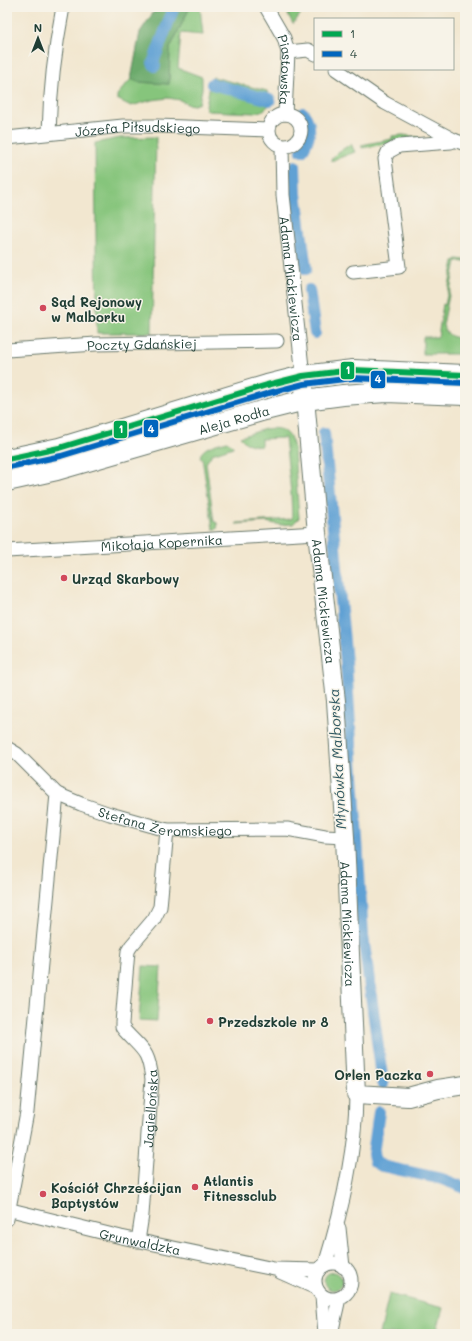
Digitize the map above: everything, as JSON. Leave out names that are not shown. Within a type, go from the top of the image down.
[{"type":"main road","name":"Aleja Rodła","points":[[7,458],[59,448],[267,385],[303,376],[353,370],[465,375]]},
{"type":"main road","name":"Aleja Rodła","points":[[7,481],[57,470],[270,408],[306,400],[343,395],[386,392],[465,395]]},
{"type":"street","points":[[49,133],[49,113],[56,42],[64,7]]},
{"type":"street","name":"Piastowska","points":[[266,7],[284,38],[288,52],[285,114]]},
{"type":"street","points":[[288,52],[308,50],[314,53]]},
{"type":"street","points":[[337,70],[385,103],[460,142]]},
{"type":"street","points":[[280,114],[285,114],[296,118],[299,122],[301,132],[298,141],[290,146],[282,147],[275,144],[271,140],[268,130],[274,118],[280,114]]},
{"type":"street","name":"Józefa Piłsudskiego","points":[[7,138],[123,126],[268,130]]},
{"type":"street","points":[[354,272],[399,267],[385,159],[387,154],[399,146],[460,142]]},
{"type":"street","name":"Adama Mickiewicza","points":[[282,147],[283,195],[306,400],[317,533],[336,701],[345,837],[356,1094],[356,1112],[350,1161],[338,1222],[322,1268]]},
{"type":"street","name":"Poczty Gdańskiej","points":[[7,350],[96,344],[277,341]]},
{"type":"street","name":"Mikołaja Kopernika","points":[[7,551],[317,533]]},
{"type":"street","name":"Stefana Żeromskiego","points":[[7,748],[17,754],[57,794],[110,814],[167,830],[287,829],[325,836],[345,837]]},
{"type":"street","points":[[8,1213],[27,1112],[57,794]]},
{"type":"street","name":"Jagiellońska","points":[[138,1241],[142,1214],[152,1079],[145,1052],[125,1031],[122,1027],[122,1023],[128,951],[154,919],[160,908],[167,830]]},
{"type":"street","points":[[356,1094],[408,1097],[438,1089],[465,1085]]},
{"type":"street","name":"Grunwaldzka","points":[[8,1213],[274,1269],[322,1268]]},
{"type":"street","name":"Adama Mickiewicza","points":[[338,1222],[343,1266]]},
{"type":"street","points":[[319,1292],[328,1299],[339,1298],[348,1292],[351,1281],[350,1274],[343,1266],[334,1263],[322,1268],[315,1279],[319,1292],[325,1334]]},
{"type":"street","name":"Grunwaldzka","points":[[274,1269],[319,1292]]},
{"type":"street","points":[[331,1334],[339,1298]]},
{"type":"green space","points":[[157,7],[190,7],[170,48],[169,84],[138,82],[131,79],[140,32]]},
{"type":"green space","points":[[190,7],[200,7],[203,35],[181,33],[178,68],[202,77],[202,89],[199,103],[194,105],[187,104],[180,100],[168,98],[152,100],[131,106],[117,99],[117,95],[131,79],[138,82],[169,84],[170,48]]},
{"type":"green space","points":[[284,7],[306,7],[293,24]]},
{"type":"green space","points":[[213,77],[267,91],[271,104],[262,111],[254,113],[208,111],[206,106],[211,79]]},
{"type":"green space","points":[[403,135],[420,138],[362,148],[361,145],[392,139],[392,136]]},
{"type":"green space","points":[[156,137],[152,333],[97,333],[95,143],[120,138]]},
{"type":"green space","points":[[351,144],[355,152],[331,161],[331,159],[338,152]]},
{"type":"green space","points":[[457,259],[465,260],[465,262],[456,261],[443,325],[448,334],[465,340],[465,354],[423,354],[423,337],[438,337],[443,304],[445,305],[454,261]]},
{"type":"green space","points":[[271,428],[286,432],[293,444],[299,518],[293,524],[281,525],[266,522],[236,524],[292,519],[291,493],[285,438],[261,439],[261,447],[246,443],[240,437]]},
{"type":"green space","points":[[227,441],[233,447],[212,454],[206,463],[214,522],[218,524],[217,529],[213,529],[202,458],[200,458],[203,451],[207,448]]},
{"type":"green space","points":[[143,966],[161,967],[157,1021],[139,1020]]},
{"type":"green space","points":[[329,1272],[337,1272],[342,1277],[340,1288],[337,1290],[329,1290],[324,1285],[324,1277]]},
{"type":"green space","points":[[389,1294],[443,1308],[436,1334],[380,1334]]},
{"type":"waterway","name":"Młynówka Malborska","points":[[155,66],[153,63],[174,7]]},
{"type":"waterway","name":"Młynówka Malborska","points":[[212,84],[270,100]]},
{"type":"waterway","name":"Młynówka Malborska","points":[[302,151],[307,141],[309,132],[308,123],[303,113]]},
{"type":"waterway","name":"Młynówka Malborska","points":[[295,166],[296,194],[306,269]]},
{"type":"waterway","name":"Młynówka Malborska","points":[[309,290],[315,333]]},
{"type":"waterway","name":"Młynówka Malborska","points":[[324,433],[346,662],[363,936],[383,1084]]},
{"type":"waterway","name":"Młynówka Malborska","points":[[379,1112],[373,1154],[375,1162],[382,1166],[442,1179],[465,1188]]},
{"type":"transit line","name":"1","points":[[7,459],[59,448],[267,385],[303,376],[353,370],[465,375]]},
{"type":"transit line","name":"4","points":[[9,467],[61,456],[269,393],[304,384],[353,378],[465,383]]},
{"type":"place","name":"Sąd Rejonowy w Malborku","points":[[43,308]]},
{"type":"place","name":"Urząd Skarbowy","points":[[64,578]]},
{"type":"place","name":"Przedszkole nr 8","points":[[210,1021]]},
{"type":"place","name":"Orlen Paczka","points":[[430,1074]]},
{"type":"place","name":"Atlantis Fitnessclub","points":[[195,1187]]},
{"type":"place","name":"Kościół Chrześcijan Baptystów","points":[[43,1194]]}]
